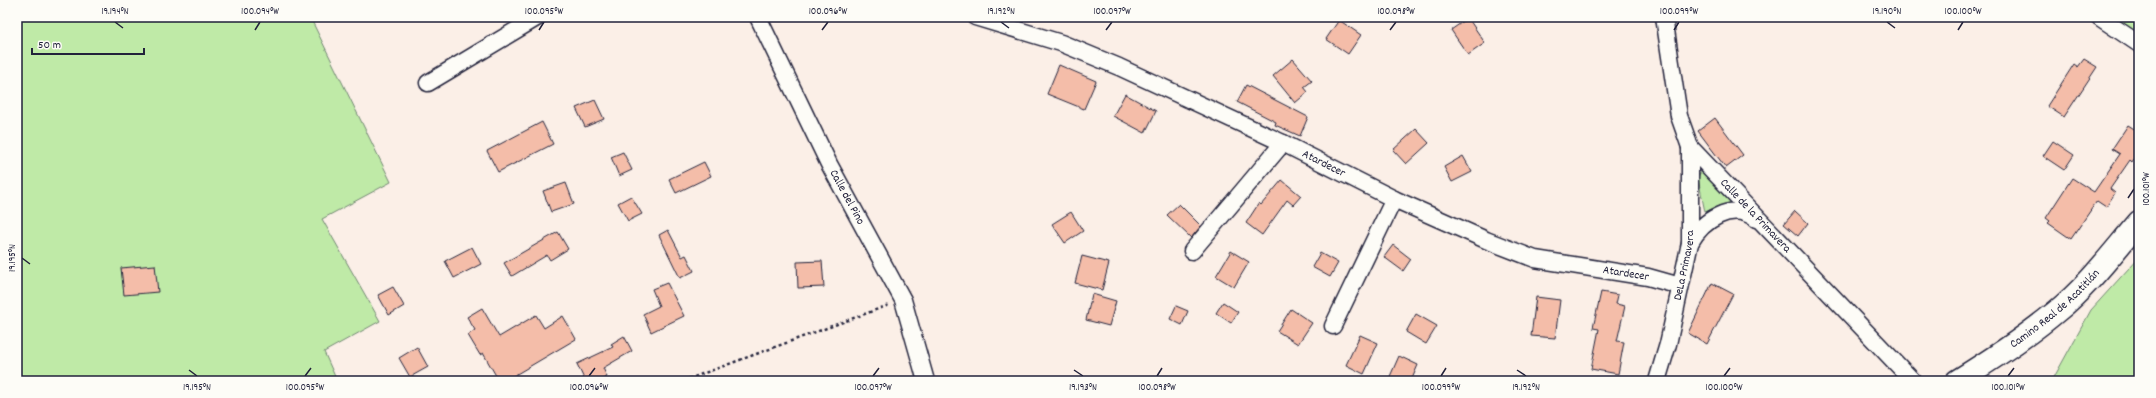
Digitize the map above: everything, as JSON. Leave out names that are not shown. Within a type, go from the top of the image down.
[{"type":"main road","name":"Camino Real de Acatitlán","points":[[1957,381],[2013,345],[2058,311],[2092,276],[2139,222]]},
{"type":"street","points":[[428,83],[538,17]]},
{"type":"street","name":"Calle del Pino","points":[[758,17],[829,164],[903,300],[926,381]]},
{"type":"street","name":"Atardecer","points":[[976,17],[1061,43],[1119,67],[1283,143],[1394,199],[1486,240],[1535,259],[1648,277],[1680,286]]},
{"type":"street","name":"Calle de la Primavera","points":[[1664,17],[1678,116],[1690,146],[1913,381]]},
{"type":"street","points":[[2099,17],[2139,43]]},
{"type":"street","points":[[1192,251],[1283,143]]},
{"type":"street","name":"DeLa Primavera","points":[[1657,381],[1668,344],[1690,243],[1690,146]]},
{"type":"street","points":[[1333,326],[1394,199]]},
{"type":"street","points":[[1690,243],[1708,221],[1726,213],[1745,213],[1766,226]]},
{"type":"path","points":[[683,381],[903,300]]},
{"type":"green space","points":[[17,17],[310,17],[391,182],[322,219],[380,321],[324,352],[337,381],[17,381]]},
{"type":"green space","points":[[2099,17],[2139,17],[2139,44]]},
{"type":"green space","points":[[1704,172],[1737,206],[1719,206],[1705,212],[1698,178],[1700,173]]},
{"type":"green space","points":[[2139,257],[2139,381],[2052,381],[2091,310]]},
{"type":"building","points":[[1468,18],[1485,43],[1468,55],[1451,30]]},
{"type":"building","points":[[1339,20],[1361,35],[1348,54],[1326,39]]},
{"type":"building","points":[[1293,59],[1312,81],[1304,87],[1308,92],[1295,103],[1273,76]]},
{"type":"building","points":[[2084,59],[2097,67],[2064,117],[2047,106],[2074,64],[2078,67]]},
{"type":"building","points":[[1059,65],[1096,81],[1084,109],[1047,94]]},
{"type":"building","points":[[1246,85],[1308,117],[1300,136],[1275,125],[1276,122],[1237,102]]},
{"type":"building","points":[[1125,94],[1156,111],[1145,133],[1113,116]]},
{"type":"building","points":[[595,100],[604,119],[585,127],[576,108]]},
{"type":"building","points":[[1715,118],[1743,155],[1726,168],[1698,131]]},
{"type":"building","points":[[542,122],[553,144],[498,172],[487,151]]},
{"type":"building","points":[[2128,125],[2139,132],[2139,151],[2132,162],[2130,160],[2110,189],[2115,193],[2106,207],[2097,201],[2071,239],[2048,223],[2050,221],[2046,218],[2072,178],[2094,192],[2120,154],[2112,149]]},
{"type":"building","points":[[1416,129],[1429,143],[1406,164],[1393,150]]},
{"type":"building","points":[[2053,141],[2074,155],[2064,170],[2043,156]]},
{"type":"building","points":[[623,152],[632,170],[619,176],[611,157]]},
{"type":"building","points":[[1463,156],[1472,172],[1452,182],[1444,167]]},
{"type":"building","points":[[704,162],[711,176],[676,193],[669,179]]},
{"type":"building","points":[[1282,180],[1301,196],[1293,205],[1287,200],[1262,235],[1246,223],[1259,203],[1261,205]]},
{"type":"building","points":[[566,183],[574,204],[551,212],[543,191]]},
{"type":"building","points":[[631,196],[642,214],[628,221],[618,203]]},
{"type":"building","points":[[1179,204],[1201,226],[1191,238],[1167,215]]},
{"type":"building","points":[[1795,211],[1808,223],[1798,236],[1784,224]]},
{"type":"building","points":[[1071,212],[1083,231],[1065,243],[1052,224]]},
{"type":"building","points":[[668,230],[682,257],[686,255],[694,271],[680,278],[659,235]]},
{"type":"building","points":[[558,232],[568,249],[550,260],[547,255],[512,276],[504,263]]},
{"type":"building","points":[[1393,245],[1411,259],[1403,271],[1384,257]]},
{"type":"building","points":[[472,247],[481,264],[454,278],[445,261]]},
{"type":"building","points":[[1231,251],[1249,262],[1234,287],[1216,276]]},
{"type":"building","points":[[1320,253],[1338,263],[1330,277],[1312,267]]},
{"type":"building","points":[[1082,256],[1109,263],[1102,290],[1075,283]]},
{"type":"building","points":[[822,261],[824,287],[798,288],[797,262]]},
{"type":"building","points":[[155,265],[158,292],[124,295],[121,268]]},
{"type":"building","points":[[667,283],[684,316],[651,332],[643,314],[659,306],[652,289]]},
{"type":"building","points":[[1712,283],[1733,294],[1707,344],[1688,333]]},
{"type":"building","points":[[393,287],[404,306],[389,315],[378,295]]},
{"type":"building","points":[[1601,292],[1618,295],[1616,304],[1625,306],[1617,341],[1624,342],[1618,374],[1591,369],[1599,329],[1593,328]]},
{"type":"building","points":[[1092,294],[1116,301],[1109,326],[1086,320]]},
{"type":"building","points":[[1536,297],[1560,300],[1555,338],[1531,336]]},
{"type":"building","points":[[1223,302],[1238,312],[1231,323],[1216,313]]},
{"type":"building","points":[[1176,306],[1188,311],[1182,325],[1170,319]]},
{"type":"building","points":[[482,308],[499,337],[536,315],[544,328],[563,316],[576,339],[505,381],[499,381],[483,353],[480,355],[468,335],[475,330],[467,317]]},
{"type":"building","points":[[1291,309],[1312,323],[1298,344],[1277,331]]},
{"type":"building","points":[[1416,314],[1437,326],[1426,344],[1406,332]]},
{"type":"building","points":[[1360,335],[1378,343],[1364,374],[1346,365]]},
{"type":"building","points":[[624,336],[632,351],[603,368],[607,377],[599,381],[585,381],[577,364],[613,347],[611,344]]},
{"type":"building","points":[[417,347],[428,367],[410,377],[399,358]]},
{"type":"building","points":[[1399,356],[1418,365],[1411,381],[1388,381]]}]
